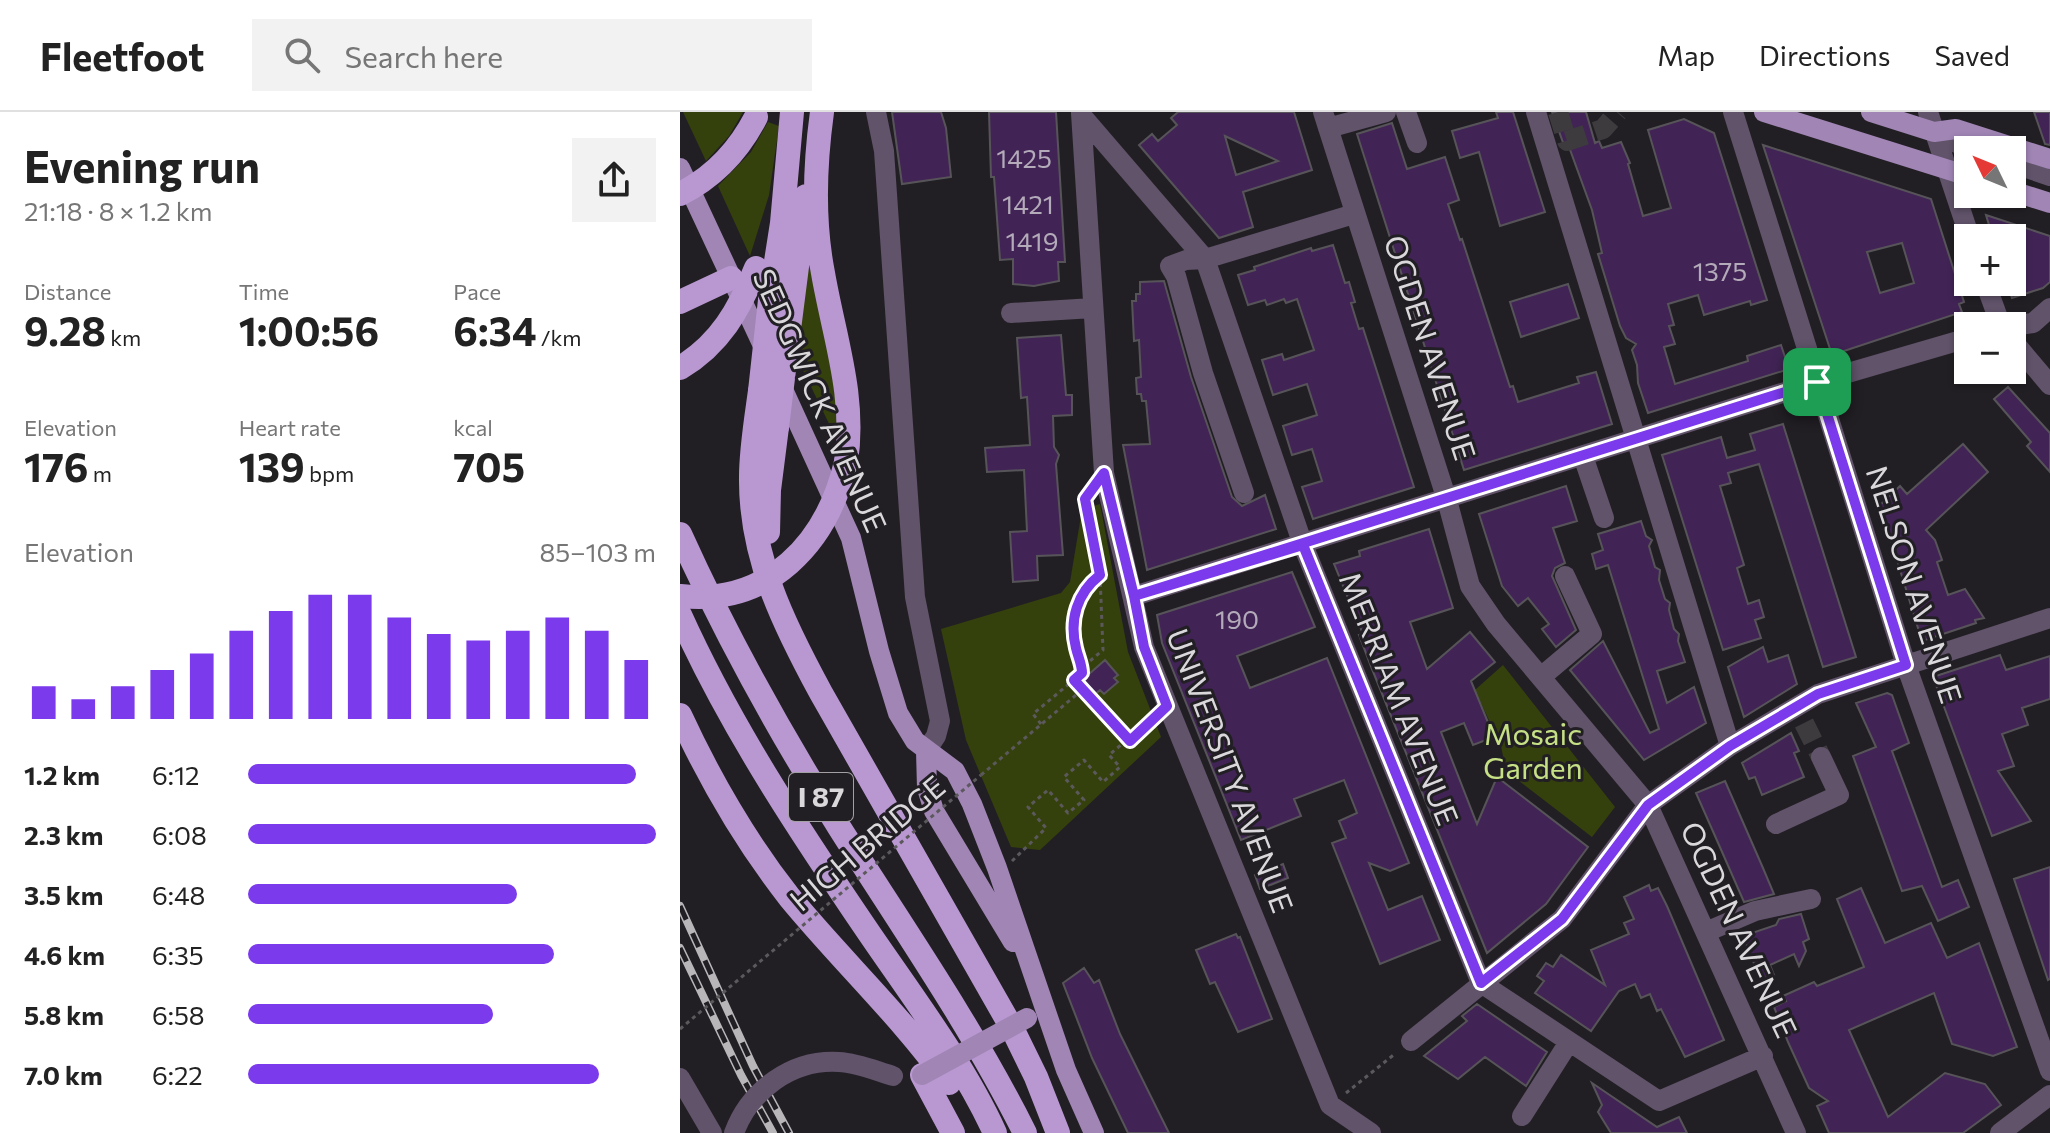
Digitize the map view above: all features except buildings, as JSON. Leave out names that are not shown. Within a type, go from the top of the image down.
[{"type":"highway","points":[[792,112],[782,223],[751,470],[753,517],[763,568],[788,628],[821,693],[1018,1040],[1058,1133]]},
{"type":"highway","points":[[788,628],[768,543],[769,490],[811,159],[821,112]]},
{"type":"highway","points":[[680,596],[705,597],[736,592],[789,565],[810,544],[836,498],[846,462],[850,429],[848,391],[819,246],[821,112]]},
{"type":"highway","points":[[680,194],[707,178],[725,162],[740,144],[757,114]]},
{"type":"highway","points":[[680,368],[701,354],[723,332],[741,304],[770,225],[789,145]]},
{"type":"highway","points":[[680,302],[731,278]]},
{"type":"highway","name":"I 87","points":[[680,534],[720,619],[785,737],[972,1038],[1025,1133]]},
{"type":"highway","name":"I 87","points":[[680,615],[748,750],[941,1040],[995,1133]]},
{"type":"highway","points":[[680,715],[714,782],[767,867],[807,918],[922,1047],[980,1133]]},
{"type":"highway","points":[[922,1075],[953,1133]]},
{"type":"main road","points":[[1764,112],[1954,173]]},
{"type":"main road","points":[[1871,112],[1934,132],[1956,129],[2050,159]]},
{"type":"main road","name":"SEDGWICK AVENUE","points":[[680,168],[842,514],[858,563],[894,704],[910,735],[926,751],[955,771],[972,804],[1002,882],[1031,973],[1036,1013],[1094,1133]]},
{"type":"main road","points":[[2026,195],[2050,203]]},
{"type":"main road","name":"SEDGWICK AVENUE","points":[[926,751],[927,788],[934,811],[1031,973]]},
{"type":"main road","points":[[922,1075],[1036,1013]]},
{"type":"street","points":[[876,112],[884,151],[915,597],[940,721],[936,736],[926,751]]},
{"type":"street","points":[[1326,120],[1386,112]]},
{"type":"street","points":[[1406,112],[1417,143]]},
{"type":"street","points":[[1536,112],[1730,746]]},
{"type":"street","name":"NELSON AVENUE","points":[[1733,112],[1906,665],[2050,1071]]},
{"type":"street","points":[[1928,112],[1965,224]]},
{"type":"street","name":"MERRIAM AVENUE","points":[[1082,114],[1205,259],[1303,545],[1481,983]]},
{"type":"street","name":"UNIVERSITY AVENUE","points":[[1082,114],[1104,473],[1144,647],[1330,1105]]},
{"type":"street","name":"OGDEN AVENUE","points":[[1326,120],[1447,500],[1470,586],[1496,624],[1648,805],[1796,1133]]},
{"type":"street","points":[[1934,132],[1954,142]]},
{"type":"street","points":[[2026,168],[2050,176]]},
{"type":"street","points":[[1244,493],[1203,373],[1176,276],[1166,260],[1205,259],[1354,214]]},
{"type":"street","points":[[1011,313],[1093,308]]},
{"type":"street","points":[[2026,324],[2033,323],[2050,308]]},
{"type":"street","points":[[1134,596],[1954,342]]},
{"type":"street","points":[[2026,357],[2050,385]]},
{"type":"street","points":[[1583,456],[1604,518]]},
{"type":"street","points":[[1541,677],[1592,634],[1565,576]]},
{"type":"street","points":[[1411,1041],[1562,919],[1648,805],[1730,746],[1799,715],[1818,694],[2050,618]]},
{"type":"street","points":[[1776,824],[1839,795],[1821,757]]},
{"type":"street","points":[[1706,932],[1755,911],[1811,899]]},
{"type":"street","points":[[1481,983],[1659,1101],[1763,1056]]},
{"type":"street","points":[[1522,1116],[1569,1042]]},
{"type":"street","points":[[734,1133],[756,1096],[776,1079],[802,1066],[841,1062],[901,1078],[913,1079],[922,1075]]},
{"type":"street","points":[[680,1078],[712,1133]]},
{"type":"street","points":[[2000,1133],[2050,1095]]},
{"type":"street","points":[[1330,1105],[1371,1133]]},
{"type":"path","points":[[1082,667],[1103,650],[1100,575],[1085,499],[1104,473]]},
{"type":"path","points":[[1041,724],[1033,714],[1082,673],[1074,643],[1074,616],[1084,590],[1100,575]]},
{"type":"path","points":[[1074,680],[1128,739]]},
{"type":"path","name":"HIGH BRIDGE","points":[[680,1029],[1082,690]]},
{"type":"path","points":[[1012,861],[1046,828],[1028,807],[1048,790],[1068,813],[1084,800],[1064,777],[1084,760],[1103,782],[1120,767],[1109,755],[1128,739],[1130,741],[1167,706]]},
{"type":"path","points":[[1330,1105],[1411,1041]]},
{"type":"green space","points":[[683,112],[743,112],[729,136],[706,161]]},
{"type":"green space","points":[[768,122],[779,126],[769,195],[750,256],[718,186],[751,152]]},
{"type":"green space","points":[[809,262],[837,388],[837,440],[796,356]]},
{"type":"green space","points":[[1100,504],[1128,652],[1161,737],[1040,850],[1011,847],[966,740],[941,629],[1061,593],[1070,582],[1082,510]]},
{"type":"green space","name":"Mosaic Garden","points":[[1503,665],[1615,807],[1592,837],[1506,771],[1501,746],[1475,690]]},
{"type":"tunnel","points":[[1558,112],[1567,141],[1603,129],[1618,112]]},
{"type":"tunnel","points":[[1804,723],[1821,757]]},
{"type":"railway","points":[[680,906],[753,1066],[789,1133]]},
{"type":"railway","points":[[680,948],[741,1075],[773,1133]]},
{"type":"route","points":[[1817,382],[1134,596],[1104,473],[1085,499],[1100,575],[1084,590],[1074,616],[1074,643],[1082,667],[1082,673],[1074,680],[1130,741],[1167,706],[1144,647],[1134,596],[1303,545],[1481,983],[1562,919],[1648,805],[1730,746],[1818,694],[1906,665],[1817,382]]}]
